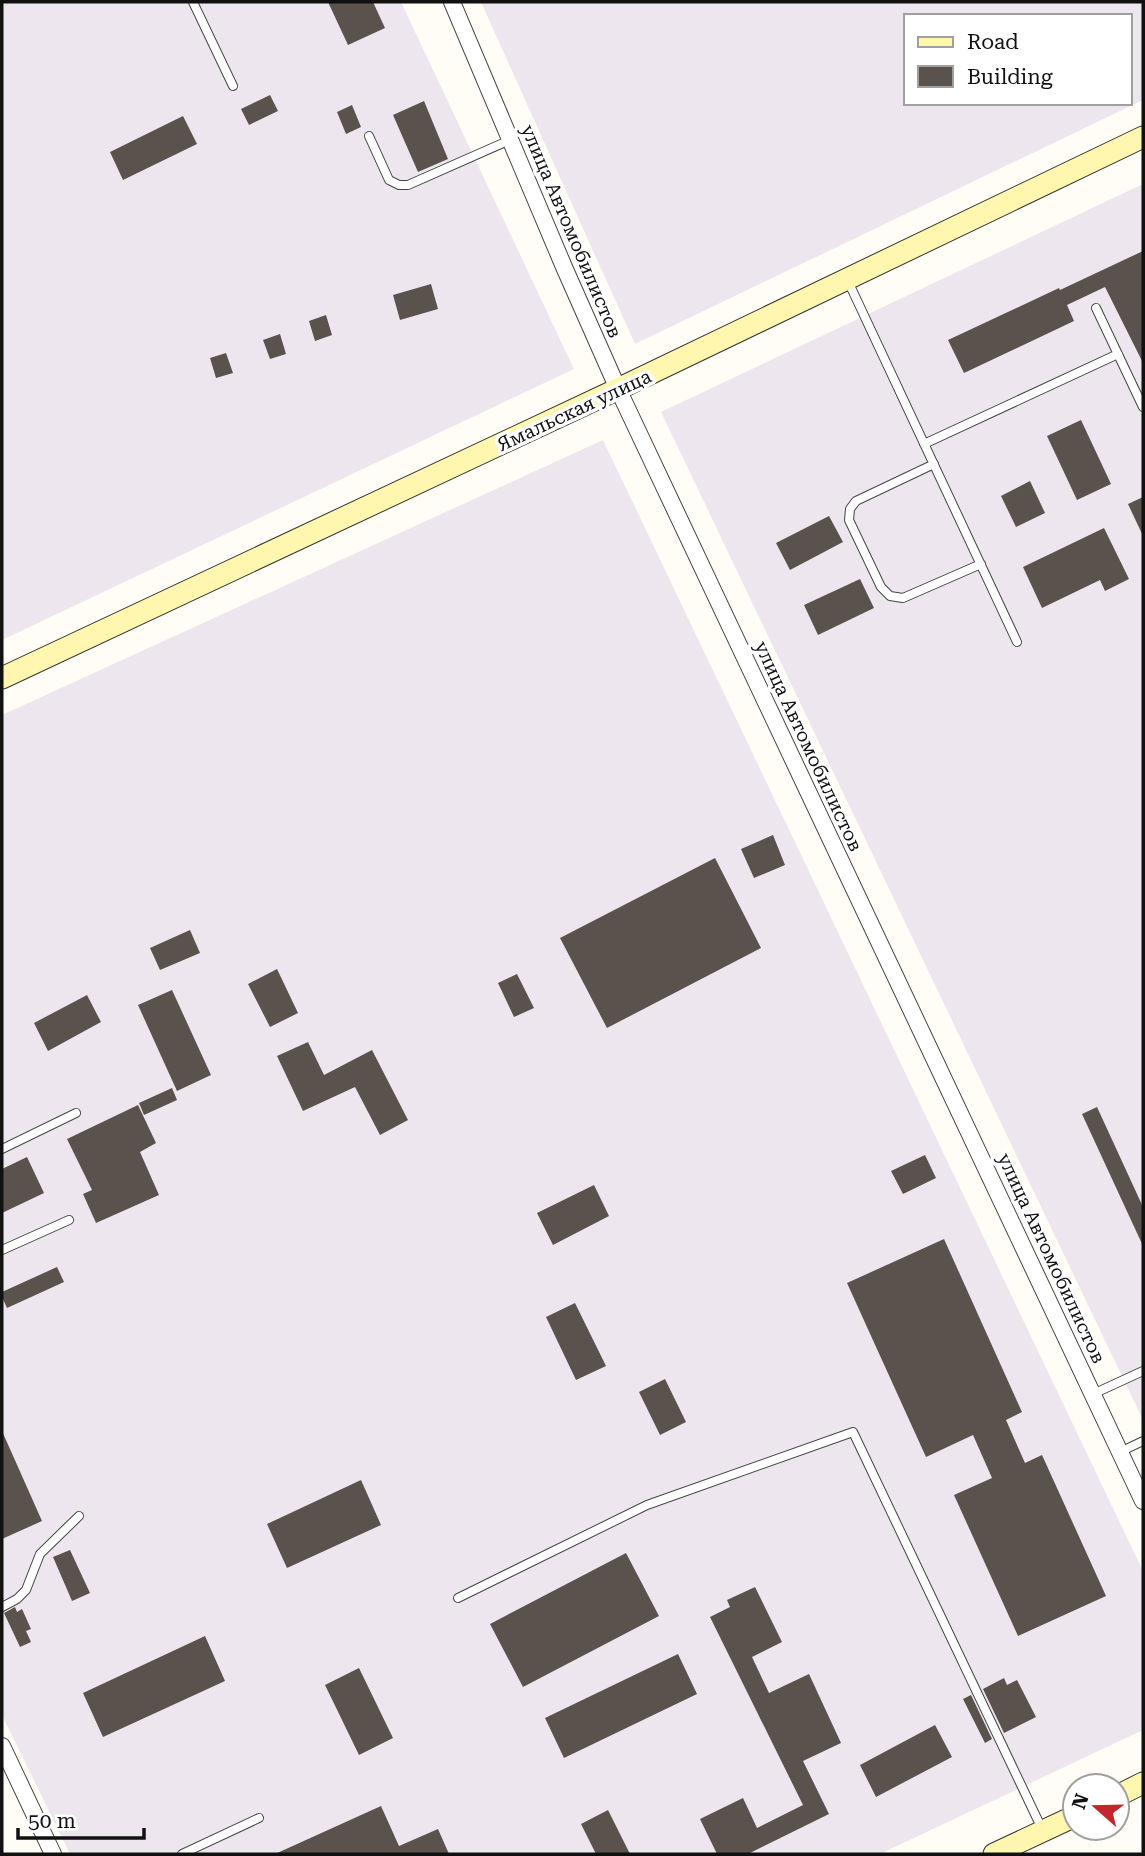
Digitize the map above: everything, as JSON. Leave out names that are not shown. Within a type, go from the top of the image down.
[{"type":"street","name":"улица Автомобилистов","points":[[452,2],[618,389],[1143,1501]]},
{"type":"street","name":"Ямальская улица","points":[[2,678],[618,389],[1143,137]]},
{"type":"street","points":[[2,1746],[53,1854]]},
{"type":"street","points":[[994,1854],[1061,1823]]},
{"type":"lane","points":[[193,2],[233,86]]},
{"type":"lane","points":[[369,136],[389,180],[399,186],[408,185],[510,140]]},
{"type":"lane","points":[[847,279],[1017,642]]},
{"type":"lane","points":[[1096,308],[1143,407]]},
{"type":"lane","points":[[924,444],[1118,354]]},
{"type":"lane","points":[[934,464],[856,501],[850,509],[849,520],[854,531],[881,587],[890,596],[903,598],[981,564]]},
{"type":"lane","points":[[2,1149],[76,1113]]},
{"type":"lane","points":[[2,1250],[69,1220]]},
{"type":"lane","points":[[1093,1394],[1143,1371]]},
{"type":"lane","points":[[458,1598],[647,1505],[853,1432],[1043,1831]]},
{"type":"lane","points":[[1120,1452],[1143,1441]]},
{"type":"lane","points":[[2,1607],[18,1599],[26,1590],[40,1554],[79,1516]]},
{"type":"lane","points":[[182,1854],[259,1818]]},
{"type":"shaded area","points":[[2,2],[401,2],[574,369],[2,640]]},
{"type":"shaded area","points":[[481,2],[1143,2],[1143,100],[635,344]]},
{"type":"shaded area","points":[[1143,184],[1143,1420],[661,412]]},
{"type":"shaded area","points":[[603,440],[1143,1571],[1143,1730],[880,1854],[70,1854],[2,1715],[2,715]]},
{"type":"building","points":[[328,2],[373,2],[385,28],[348,45]]},
{"type":"building","points":[[270,95],[278,111],[249,125],[241,109]]},
{"type":"building","points":[[424,101],[448,159],[418,172],[393,115]]},
{"type":"building","points":[[352,105],[361,127],[346,134],[337,112]]},
{"type":"building","points":[[183,116],[197,144],[123,180],[110,152]]},
{"type":"building","points":[[1143,251],[1143,363],[1105,287],[1067,305],[1074,321],[964,373],[948,340]]},
{"type":"building","points":[[431,284],[438,309],[400,320],[393,295]]},
{"type":"building","points":[[326,315],[332,335],[315,341],[309,321]]},
{"type":"building","points":[[280,334],[286,354],[270,359],[263,340]]},
{"type":"building","points":[[226,353],[233,373],[216,378],[210,358]]},
{"type":"building","points":[[1081,420],[1111,484],[1077,500],[1047,436]]},
{"type":"building","points":[[1030,481],[1045,513],[1016,527],[1001,496]]},
{"type":"building","points":[[1143,497],[1143,536],[1128,504]]},
{"type":"building","points":[[829,516],[843,542],[790,570],[776,543]]},
{"type":"building","points":[[1104,528],[1129,579],[1105,591],[1100,580],[1042,608],[1023,567]]},
{"type":"building","points":[[860,579],[874,608],[818,635],[804,605]]},
{"type":"building","points":[[773,835],[785,865],[754,878],[741,849]]},
{"type":"building","points":[[715,858],[761,948],[607,1028],[560,938]]},
{"type":"building","points":[[190,930],[200,953],[160,970],[150,948]]},
{"type":"building","points":[[277,969],[298,1013],[270,1027],[248,984]]},
{"type":"building","points":[[517,974],[534,1008],[514,1017],[498,983]]},
{"type":"building","points":[[172,990],[211,1075],[177,1091],[138,1005]]},
{"type":"building","points":[[87,995],[101,1022],[48,1051],[34,1023]]},
{"type":"building","points":[[308,1042],[324,1075],[372,1050],[408,1120],[380,1135],[355,1087],[303,1111],[277,1056]]},
{"type":"building","points":[[172,1088],[177,1100],[144,1115],[139,1103]]},
{"type":"building","points":[[138,1105],[156,1143],[140,1152],[159,1195],[96,1223],[83,1194],[92,1190],[67,1139]]},
{"type":"building","points":[[1097,1107],[1143,1207],[1143,1246],[1082,1114]]},
{"type":"building","points":[[925,1155],[936,1178],[903,1194],[891,1171]]},
{"type":"building","points":[[27,1157],[44,1193],[2,1213],[2,1169]]},
{"type":"building","points":[[594,1185],[609,1216],[553,1245],[537,1213]]},
{"type":"building","points":[[944,1239],[1022,1412],[1006,1420],[1025,1463],[1042,1455],[1106,1596],[1018,1636],[954,1495],[992,1478],[973,1435],[926,1457],[847,1283]]},
{"type":"building","points":[[57,1267],[64,1282],[7,1308],[2,1292]]},
{"type":"building","points":[[575,1303],[606,1366],[576,1380],[546,1317]]},
{"type":"building","points":[[665,1379],[686,1422],[660,1435],[639,1392]]},
{"type":"building","points":[[2,1431],[42,1521],[2,1539]]},
{"type":"building","points":[[361,1480],[381,1525],[287,1568],[267,1524]]},
{"type":"building","points":[[70,1550],[90,1593],[72,1601],[53,1557]]},
{"type":"building","points":[[626,1553],[659,1616],[523,1687],[490,1624]]},
{"type":"building","points":[[755,1587],[782,1642],[752,1657],[769,1693],[809,1674],[841,1743],[803,1761],[829,1814],[748,1854],[717,1854],[700,1819],[743,1798],[757,1828],[803,1805],[710,1617],[730,1607],[727,1600]]},
{"type":"building","points":[[15,1607],[17,1612],[22,1609],[31,1629],[26,1631],[31,1642],[20,1647],[4,1613]]},
{"type":"building","points":[[205,1636],[225,1681],[103,1737],[83,1693]]},
{"type":"building","points":[[678,1654],[697,1694],[564,1758],[545,1718]]},
{"type":"building","points":[[359,1668],[393,1738],[359,1755],[325,1685]]},
{"type":"building","points":[[1004,1678],[1007,1685],[1017,1680],[1036,1717],[1004,1733],[983,1689]]},
{"type":"building","points":[[971,1695],[992,1739],[985,1743],[963,1699]]},
{"type":"building","points":[[935,1725],[952,1757],[876,1797],[860,1765]]},
{"type":"building","points":[[381,1806],[399,1846],[438,1829],[449,1854],[275,1854]]},
{"type":"building","points":[[608,1810],[630,1854],[596,1854],[581,1824]]}]
